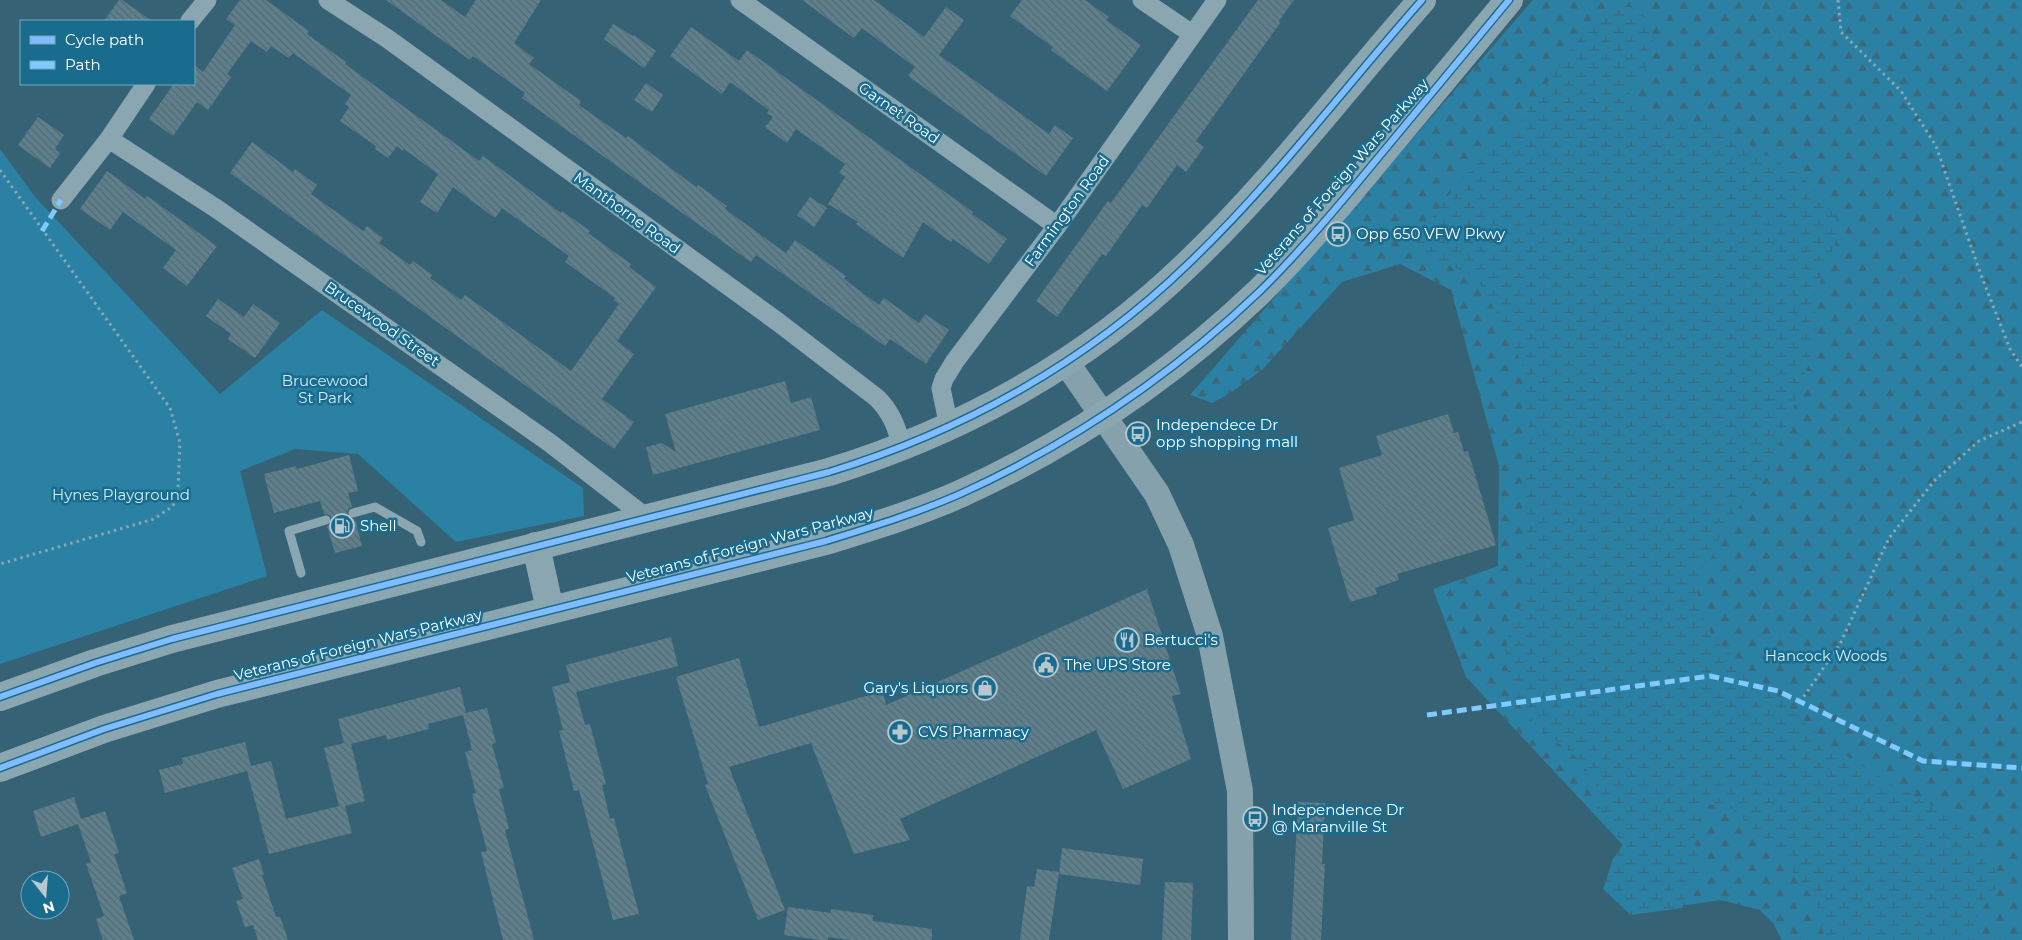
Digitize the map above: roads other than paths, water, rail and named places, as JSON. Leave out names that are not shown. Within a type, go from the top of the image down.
[{"type":"highway","points":[[0,697],[95,663],[172,639],[829,472],[902,448],[949,427],[1021,391],[1066,362],[1145,302],[1176,275],[1214,238],[1260,188],[1422,0]]},
{"type":"highway","name":"Veterans of Foreign Wars Parkway","points":[[0,768],[104,728],[198,699],[797,549],[894,519],[959,494],[1008,470],[1075,433],[1139,391],[1196,346],[1274,277],[1328,218],[1509,0]]},
{"type":"highway","points":[[536,546],[550,610]]},
{"type":"main road","points":[[1066,362],[1157,494],[1181,545],[1210,636],[1240,791],[1241,940]]},
{"type":"street","points":[[191,20],[207,0]]},
{"type":"street","name":"Manthorne Road","points":[[328,0],[388,39],[778,322],[877,398],[888,409],[895,422],[902,448]]},
{"type":"street","name":"Garnet Road","points":[[740,0],[1058,226]]},
{"type":"street","points":[[1142,0],[1192,34]]},
{"type":"street","name":"Farmington Road","points":[[949,427],[941,388],[955,361],[1058,226],[1217,0]]},
{"type":"street","points":[[62,200],[109,139],[145,85]]},
{"type":"street","name":"Brucewood Street","points":[[109,139],[217,209],[535,432],[648,519]]},
{"type":"lane","points":[[354,513],[376,507],[416,530],[421,542]]},
{"type":"lane","points":[[301,573],[289,531],[326,520]]},
{"type":"place","name":"Opp 650 VFW Pkwy","points":[[1338,234]]},
{"type":"place","name":"Independece Dr opp shopping mall","points":[[1138,434]]},
{"type":"place","name":"Shell","points":[[342,526]]},
{"type":"place","name":"Bertucci's","points":[[1127,640]]},
{"type":"place","name":"The UPS Store","points":[[1046,665]]},
{"type":"place","name":"Gary's Liquors","points":[[985,688]]},
{"type":"place","name":"CVS Pharmacy","points":[[900,732]]},
{"type":"place","name":"Independence Dr @ Maranville St","points":[[1255,819]]},
{"type":"park label","name":"Brucewood St Park","points":[[325,390]]},
{"type":"park label","name":"Hynes Playground","points":[[121,495]]},
{"type":"park label","name":"Hancock Woods","points":[[1826,656]]}]
